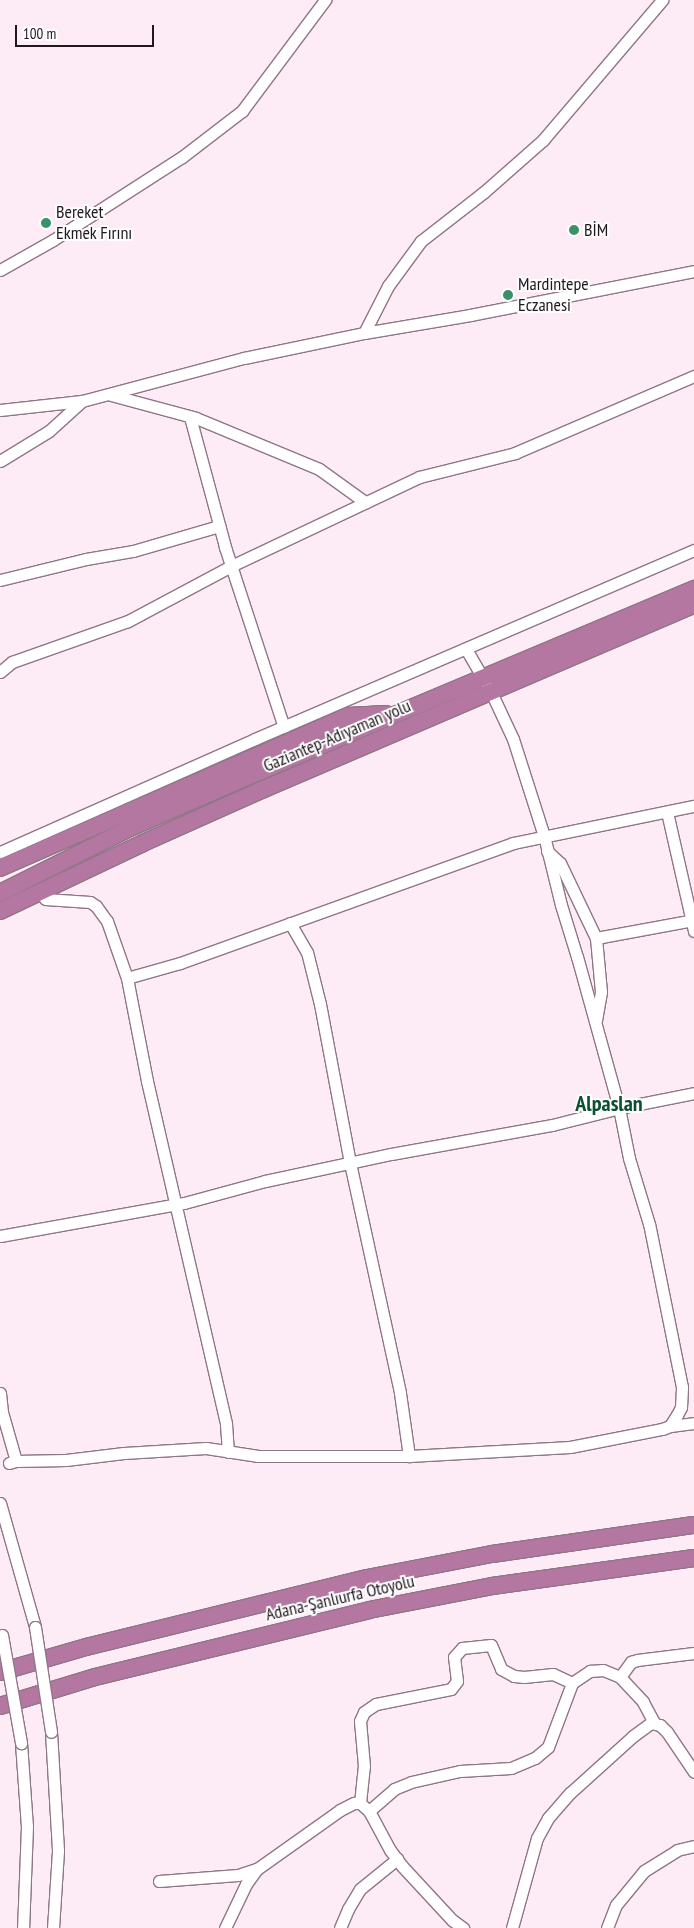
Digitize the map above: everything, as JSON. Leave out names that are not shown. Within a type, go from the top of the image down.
[{"type":"highway","name":"Gaziantep-Adıyaman yolu","points":[[0,911],[143,843],[411,726],[486,685],[694,589]]},
{"type":"highway","name":"Gaziantep-Adıyaman yolu","points":[[0,893],[130,828],[395,714],[486,685],[694,606]]},
{"type":"highway","points":[[0,868],[348,716],[395,714]]},
{"type":"highway","points":[[0,920],[189,832],[389,746],[411,726]]},
{"type":"highway","name":"Adana-Şanlıurfa Otoyolu","points":[[0,1672],[86,1647],[367,1578],[492,1554],[694,1526]]},
{"type":"highway","name":"Adana-Şanlıurfa Otoyolu","points":[[0,1706],[95,1677],[369,1610],[492,1586],[694,1558]]},
{"type":"street","points":[[0,270],[53,240],[182,157],[242,111],[325,0]]},
{"type":"street","points":[[364,333],[388,286],[421,241],[543,140],[662,0]]},
{"type":"street","points":[[0,410],[82,401],[244,358],[364,333],[470,315],[694,271]]},
{"type":"street","points":[[0,672],[12,662],[128,621],[231,566],[419,477],[515,453],[694,376]]},
{"type":"street","points":[[109,394],[190,417],[319,469],[365,502]]},
{"type":"street","points":[[0,461],[49,431],[82,401]]},
{"type":"street","points":[[190,417],[231,566],[284,727]]},
{"type":"street","points":[[0,580],[86,559],[132,551],[219,526]]},
{"type":"street","points":[[0,852],[694,550]]},
{"type":"street","points":[[466,649],[513,739],[544,836],[618,1108],[629,1158],[649,1224],[682,1387],[681,1407],[670,1426]]},
{"type":"street","points":[[126,978],[180,963],[513,843],[694,806]]},
{"type":"street","points":[[596,938],[693,924],[667,812]]},
{"type":"street","points":[[547,851],[560,863],[596,938],[601,992],[595,1024]]},
{"type":"street","points":[[45,899],[90,902],[96,906],[107,921],[126,978],[147,1082],[177,1205],[226,1424],[228,1452]]},
{"type":"street","points":[[290,923],[307,952],[320,1004],[350,1163],[400,1393],[409,1456]]},
{"type":"street","points":[[0,1236],[177,1205],[265,1181],[552,1125],[618,1108],[694,1093]]},
{"type":"street","points":[[0,1394],[12,1462],[66,1460],[124,1453],[206,1448],[258,1456],[409,1456],[570,1447],[630,1437],[670,1426],[694,1423]]},
{"type":"street","points":[[0,1503],[35,1627],[51,1732],[58,1851],[54,1928]]},
{"type":"street","points":[[1,1631],[21,1743],[27,1826],[23,1928]]},
{"type":"street","points":[[360,1803],[364,1766],[360,1721],[364,1712],[376,1704],[451,1690],[457,1681],[454,1657],[462,1648],[491,1645],[501,1669],[514,1676],[524,1678],[553,1674],[572,1683]]},
{"type":"street","points":[[620,1677],[631,1662],[637,1660],[694,1654]]},
{"type":"street","points":[[369,1811],[394,1789],[411,1782],[460,1771],[511,1768],[535,1758],[548,1747],[572,1683],[583,1674],[596,1670],[610,1671],[620,1677],[643,1702],[654,1723],[660,1725],[667,1732],[694,1772]]},
{"type":"street","points":[[512,1928],[537,1838],[548,1818],[570,1793],[633,1736],[654,1723]]},
{"type":"street","points":[[225,1928],[246,1884],[258,1869],[340,1810],[354,1803],[360,1803],[369,1811],[396,1859],[452,1920],[463,1928]]},
{"type":"street","points":[[607,1928],[616,1905],[644,1871],[677,1850],[694,1846]]},
{"type":"street","points":[[340,1928],[348,1909],[360,1890],[396,1859]]},
{"type":"street","points":[[159,1881],[238,1875],[258,1869]]},
{"type":"place","name":"Bereket Ekmek Fırını","points":[[46,223]]},
{"type":"place","name":"BİM","points":[[574,230]]},
{"type":"place","name":"Mardintepe Eczanesi","points":[[508,295]]},
{"type":"district","name":"Alpaslan","points":[[609,1104]]}]
